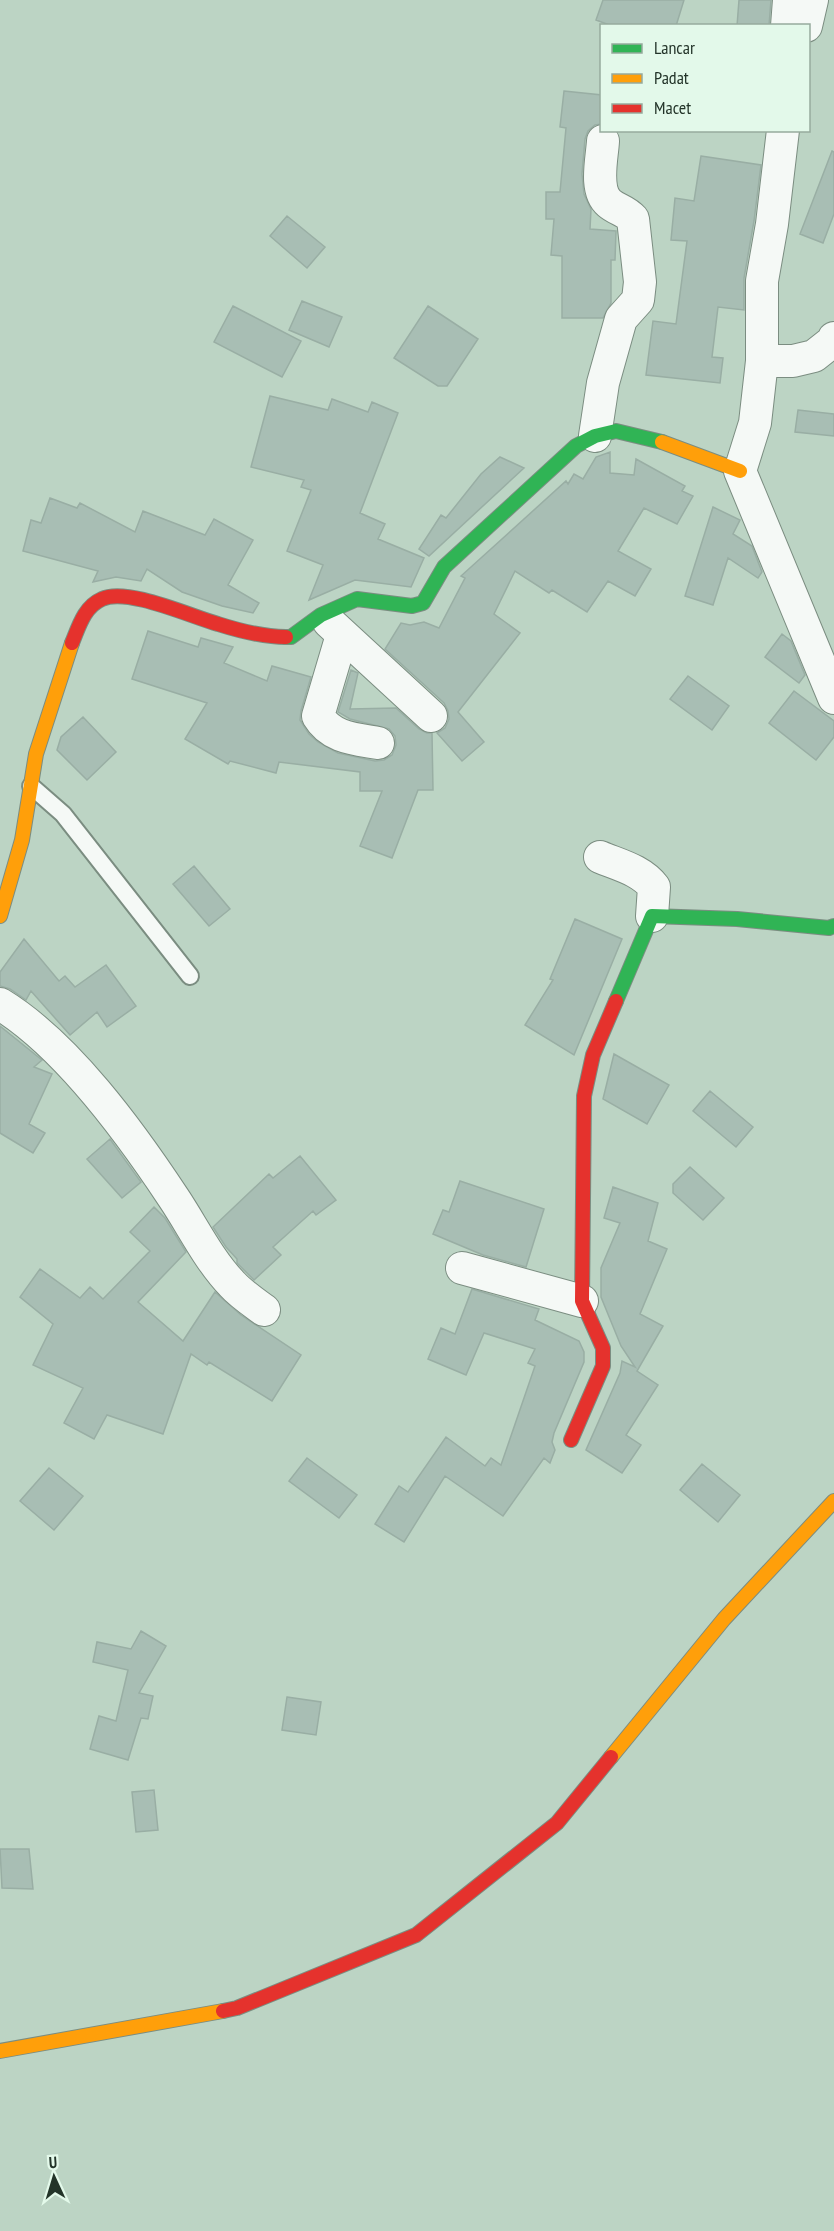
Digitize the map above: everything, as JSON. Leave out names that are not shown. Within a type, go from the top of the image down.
[{"type":"street","points":[[787,24],[789,0]]},
{"type":"street","points":[[806,24],[812,0]]},
{"type":"street","points":[[783,132],[772,224],[762,281],[762,361],[755,423],[740,471],[834,698]]},
{"type":"street","points":[[595,436],[603,383],[621,319],[638,300],[640,282],[633,219],[604,198],[600,182],[603,141]]},
{"type":"street","points":[[762,361],[794,361],[814,356],[834,338]]},
{"type":"street","points":[[0,916],[22,840],[36,754],[66,654],[86,611],[103,598],[118,596],[164,604],[217,624],[271,638],[291,637],[332,625],[357,599],[412,606],[423,603],[444,567],[576,446],[595,436],[616,431],[664,442],[740,471]]},
{"type":"street","points":[[332,625],[431,716]]},
{"type":"street","points":[[332,625],[318,716],[324,727],[337,735],[378,743]]},
{"type":"street","points":[[571,1440],[603,1366],[603,1348],[582,1301],[584,1096],[593,1055],[652,916],[654,887],[648,879],[637,872],[600,856]]},
{"type":"street","points":[[652,916],[737,919],[829,928],[834,926]]},
{"type":"street","points":[[0,1004],[32,1026],[57,1049],[107,1106],[172,1195],[214,1262],[232,1285],[264,1310]]},
{"type":"street","points":[[462,1268],[582,1301]]},
{"type":"street","points":[[0,2051],[237,2008],[416,1935],[556,1823],[724,1619],[834,1501]]},
{"type":"lane","points":[[31,786],[63,814],[189,976]]},
{"type":"building","points":[[603,0],[684,0],[677,24],[607,24],[596,20]]},
{"type":"building","points":[[739,0],[771,0],[769,24],[737,24]]},
{"type":"building","points":[[564,91],[600,95],[600,124],[595,125],[588,131],[585,139],[582,174],[584,194],[591,209],[590,229],[616,231],[615,260],[611,260],[611,303],[603,318],[562,318],[562,256],[551,255],[554,219],[546,219],[546,192],[560,192],[566,128],[560,127]]},
{"type":"building","points":[[832,151],[834,152],[834,214],[823,243],[800,234]]},
{"type":"building","points":[[701,156],[761,165],[744,278],[744,310],[718,307],[712,357],[723,358],[720,383],[646,375],[653,321],[676,324],[687,241],[671,240],[675,198],[694,201]]},
{"type":"building","points":[[287,216],[325,247],[307,268],[270,236]]},
{"type":"building","points":[[302,301],[342,317],[329,347],[289,330]]},
{"type":"building","points":[[233,306],[301,341],[282,377],[214,342]]},
{"type":"building","points":[[428,306],[478,339],[447,386],[438,386],[394,358]]},
{"type":"building","points":[[270,396],[328,410],[332,399],[368,412],[372,402],[398,413],[360,513],[385,524],[378,539],[424,558],[411,587],[355,580],[309,600],[323,565],[287,551],[311,490],[301,487],[304,480],[251,467]]},
{"type":"building","points":[[798,410],[834,414],[834,436],[795,432]]},
{"type":"building","points":[[610,452],[610,473],[634,475],[636,459],[685,486],[682,491],[693,496],[677,524],[644,508],[618,551],[651,569],[635,596],[608,581],[587,612],[552,590],[549,593],[515,571],[494,614],[520,633],[458,712],[484,742],[462,761],[437,733],[445,728],[449,719],[444,703],[385,649],[401,623],[410,625],[424,622],[439,628],[465,578],[461,576],[566,481],[568,484],[574,474],[583,479],[596,457]]},
{"type":"building","points":[[500,457],[524,468],[429,556],[419,549],[441,515],[446,518],[481,474]]},
{"type":"building","points":[[50,498],[77,508],[80,503],[135,532],[143,511],[205,535],[214,519],[253,540],[228,585],[259,603],[253,613],[222,606],[182,592],[147,569],[141,581],[116,577],[93,582],[98,571],[23,551],[31,520],[41,523]]},
{"type":"building","points":[[713,507],[740,520],[733,534],[752,546],[762,572],[758,578],[728,558],[713,605],[685,596]]},
{"type":"building","points":[[148,631],[198,647],[201,638],[233,647],[224,663],[267,681],[272,666],[311,677],[300,720],[309,734],[318,742],[338,753],[375,761],[384,760],[392,755],[396,745],[395,736],[389,729],[350,719],[338,712],[351,670],[358,673],[350,709],[396,708],[419,729],[432,733],[433,790],[418,790],[392,858],[360,846],[382,791],[360,791],[360,772],[279,762],[276,773],[230,761],[228,764],[185,739],[207,703],[132,679]]},
{"type":"building","points":[[782,634],[791,641],[805,675],[799,683],[765,657]]},
{"type":"building","points":[[688,676],[729,706],[712,730],[670,699]]},
{"type":"building","points":[[794,691],[834,721],[834,737],[816,760],[769,723]]},
{"type":"building","points":[[83,717],[116,752],[87,780],[57,750],[61,737]]},
{"type":"building","points":[[194,866],[230,909],[209,926],[173,884]]},
{"type":"building","points":[[575,919],[622,939],[574,1055],[525,1025],[553,980],[550,979]]},
{"type":"building","points":[[24,939],[59,981],[65,976],[75,987],[106,965],[136,1006],[107,1027],[97,1012],[70,1035],[31,991],[26,1000],[10,989],[0,986],[0,972]]},
{"type":"building","points":[[0,1026],[42,1060],[34,1067],[52,1074],[29,1124],[45,1133],[33,1153],[0,1133]]},
{"type":"building","points":[[614,1054],[669,1085],[647,1124],[603,1099]]},
{"type":"building","points":[[710,1091],[753,1127],[736,1147],[693,1111]]},
{"type":"building","points":[[110,1139],[141,1182],[122,1198],[87,1159]]},
{"type":"building","points":[[300,1156],[336,1200],[316,1215],[313,1211],[273,1247],[281,1255],[254,1280],[237,1263],[237,1259],[213,1227],[269,1174],[273,1178]]},
{"type":"building","points":[[690,1167],[724,1198],[703,1220],[673,1193],[673,1184]]},
{"type":"building","points":[[460,1181],[544,1209],[526,1267],[483,1255],[433,1234],[443,1210],[449,1212]]},
{"type":"building","points":[[613,1187],[658,1203],[648,1241],[667,1249],[640,1314],[663,1326],[637,1371],[658,1385],[626,1435],[641,1445],[622,1473],[586,1450],[620,1373],[622,1361],[635,1367],[621,1346],[601,1297],[601,1268],[620,1223],[604,1218]]},
{"type":"building","points":[[154,1207],[165,1218],[186,1252],[138,1302],[183,1341],[215,1292],[241,1315],[301,1355],[272,1401],[209,1362],[207,1365],[191,1354],[163,1434],[107,1415],[94,1439],[64,1423],[83,1388],[33,1365],[53,1324],[20,1297],[40,1269],[80,1298],[90,1287],[103,1299],[150,1251],[130,1232]]},
{"type":"building","points":[[472,1289],[539,1309],[535,1320],[579,1341],[584,1352],[584,1362],[554,1433],[552,1442],[555,1450],[550,1463],[544,1458],[503,1516],[445,1476],[404,1542],[375,1524],[399,1486],[408,1492],[446,1437],[485,1466],[491,1458],[501,1465],[535,1366],[528,1363],[535,1349],[484,1333],[466,1375],[428,1359],[441,1328],[455,1334]]},
{"type":"building","points":[[307,1458],[357,1495],[339,1518],[289,1481]]},
{"type":"building","points":[[702,1464],[740,1495],[718,1522],[680,1490]]},
{"type":"building","points":[[49,1468],[83,1496],[54,1530],[20,1501]]},
{"type":"building","points":[[141,1631],[166,1646],[139,1693],[153,1696],[148,1719],[141,1718],[128,1760],[90,1749],[99,1716],[116,1721],[128,1670],[93,1662],[97,1642],[131,1649]]},
{"type":"building","points":[[287,1697],[321,1702],[316,1735],[282,1730]]},
{"type":"building","points":[[154,1790],[158,1830],[136,1832],[132,1792]]},
{"type":"building","points":[[0,1849],[29,1849],[33,1889],[2,1888]]},
{"type":"traffic: fast","points":[[286,637],[291,637],[321,615],[357,599],[412,606],[423,603],[444,567],[576,446],[595,436],[616,431],[662,442]]},
{"type":"traffic: fast","points":[[616,1001],[652,916],[737,919],[829,928],[834,926]]},
{"type":"traffic: slow","points":[[662,442],[740,471]]},
{"type":"traffic: slow","points":[[0,916],[22,840],[36,754],[72,643]]},
{"type":"traffic: slow","points":[[611,1757],[724,1619],[834,1501]]},
{"type":"traffic: slow","points":[[0,2051],[223,2011]]},
{"type":"traffic: jam","points":[[72,643],[83,618],[91,607],[96,602],[113,596],[160,604],[243,631],[286,637]]},
{"type":"traffic: jam","points":[[571,1440],[603,1366],[603,1348],[582,1301],[584,1096],[593,1055],[616,1001]]},
{"type":"traffic: jam","points":[[223,2011],[237,2008],[416,1935],[557,1823],[611,1757]]}]
